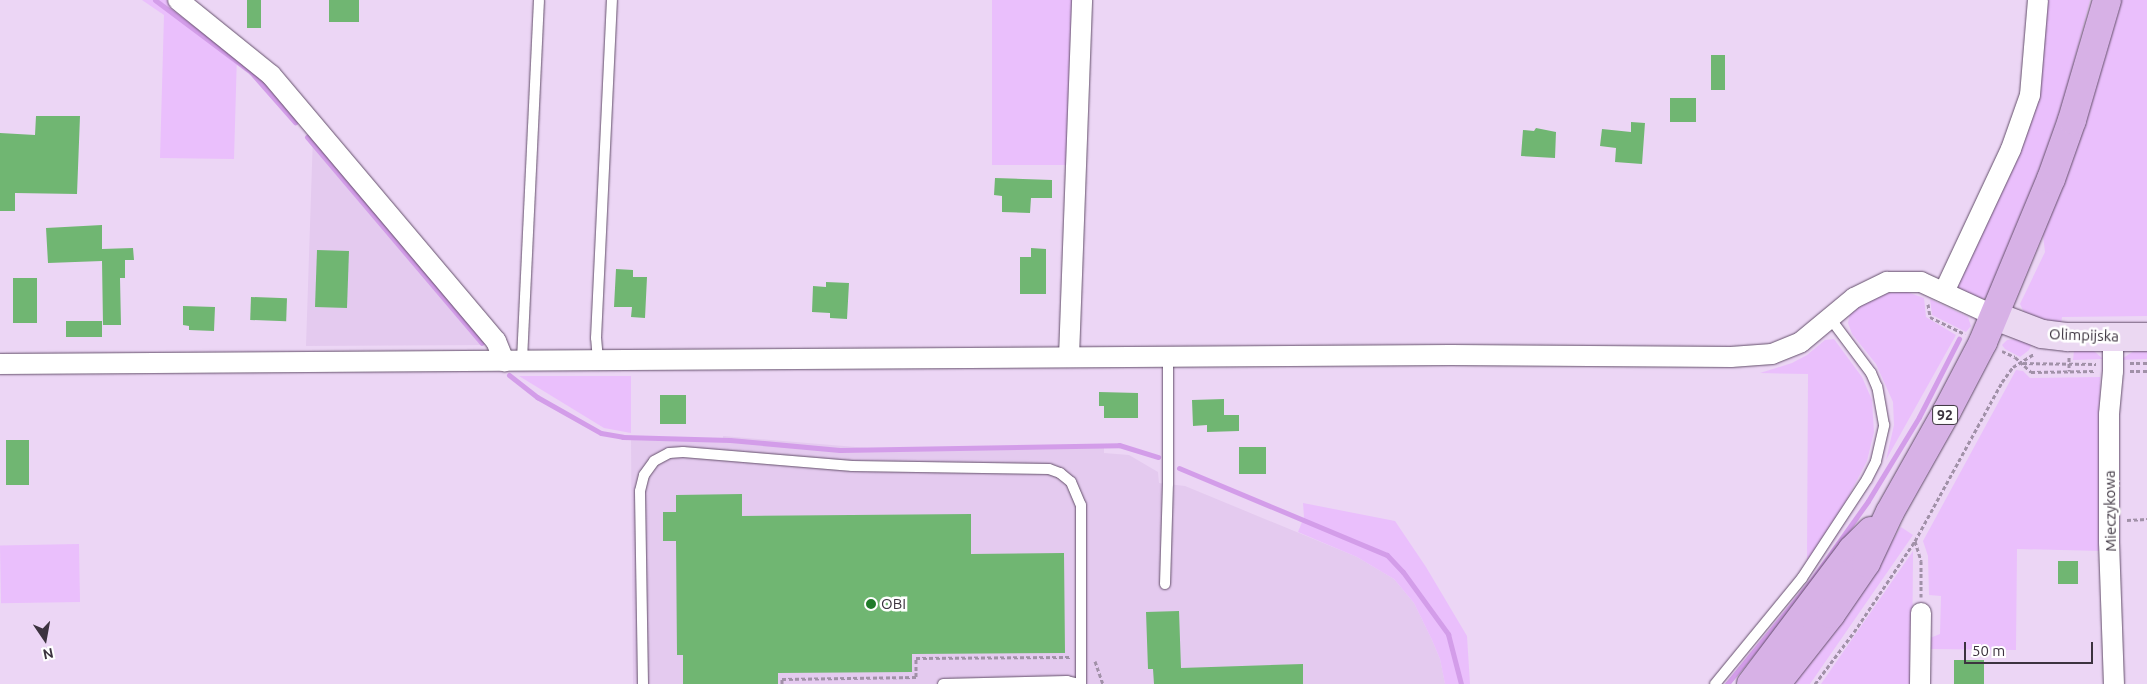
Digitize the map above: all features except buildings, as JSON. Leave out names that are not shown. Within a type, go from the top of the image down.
[{"type":"main road","name":"92","points":[[1776,684],[1831,614],[1866,564],[1890,512],[1947,412],[1995,316],[2051,179],[2072,120],[2107,0]]},
{"type":"main road","name":"92","points":[[1751,684],[1852,550],[1890,512]]},
{"type":"street","points":[[178,0],[271,75],[513,360]]},
{"type":"street","points":[[1069,357],[1082,0]]},
{"type":"street","points":[[1944,292],[2011,148],[2030,95],[2038,0]]},
{"type":"street","points":[[0,364],[1451,355],[1731,357],[1772,354],[1802,342],[1854,298],[1888,282],[1921,282],[1995,316]]},
{"type":"street","name":"Olimpijska","points":[[1995,316],[2042,334],[2068,337],[2113,350],[2147,337]]},
{"type":"street","name":"Mieczykowa","points":[[2113,350],[2109,424],[2114,684]]},
{"type":"street","points":[[1920,684],[1921,613]]},
{"type":"lane","points":[[513,360],[539,0]]},
{"type":"lane","points":[[598,360],[596,338],[612,0]]},
{"type":"lane","points":[[1715,684],[1802,578],[1867,479],[1876,461],[1884,425],[1877,388],[1870,373],[1830,318]]},
{"type":"lane","points":[[1165,584],[1168,484],[1168,357]]},
{"type":"lane","points":[[643,684],[640,491],[644,474],[658,457],[676,453],[852,466],[1049,469],[1060,473],[1070,482],[1081,505],[1080,684],[1066,681],[943,684]]},
{"type":"path","points":[[1815,684],[1854,632],[1914,540],[2002,382],[2013,367],[2038,351],[2042,334]]},
{"type":"path","points":[[2021,363],[2113,350],[2147,363]]},
{"type":"path","points":[[1914,540],[1920,561],[1921,613]]},
{"type":"path","points":[[782,684],[782,679],[916,676],[916,658],[1080,658],[1094,660],[1103,684]]},
{"type":"shaded area","points":[[142,0],[168,0],[237,54],[234,159],[160,158],[164,15]]},
{"type":"shaded area","points":[[992,0],[1077,0],[1077,165],[992,165]]},
{"type":"shaded area","points":[[2046,0],[2090,0],[2066,92],[2039,173],[1987,297],[1980,300],[1958,290],[1959,275],[2029,125]]},
{"type":"shaded area","points":[[2120,0],[2147,0],[2147,316],[2062,317],[2061,324],[2040,323],[2025,314],[2020,304],[2045,252],[2043,235],[2088,111]]},
{"type":"shaded area","points":[[313,135],[488,345],[306,346]]},
{"type":"shaded area","points":[[1907,292],[1924,298],[1926,317],[1956,335],[1886,460],[1894,425],[1893,402],[1876,364],[1852,334],[1848,323],[1850,313],[1868,301],[1887,293]]},
{"type":"shaded area","points":[[1930,299],[1968,317],[1971,326],[1966,332],[1932,315]]},
{"type":"shaded area","points":[[1834,339],[1862,377],[1872,400],[1874,432],[1867,461],[1846,501],[1807,561],[1808,374],[1760,373],[1792,363],[1807,355],[1825,340]]},
{"type":"shaded area","points":[[2019,339],[2031,342],[2029,350],[2020,357],[2005,349],[2002,345],[2007,340]]},
{"type":"shaded area","points":[[2074,351],[2094,351],[2103,359],[2073,360]]},
{"type":"shaded area","points":[[2134,351],[2147,351],[2147,359],[2120,360]]},
{"type":"shaded area","points":[[2016,370],[2023,371],[2030,378],[2100,377],[2101,551],[2017,549],[2016,650],[1930,649],[1930,638],[1940,634],[1941,596],[1929,595],[1928,556],[1923,541]]},
{"type":"shaded area","points":[[519,376],[631,376],[631,433],[604,428]]},
{"type":"shaded area","points":[[723,436],[892,450],[1104,446],[1104,453],[1129,455],[1158,472],[1159,483],[1185,486],[1357,557],[1394,579],[1414,603],[1432,640],[1440,659],[1445,684],[633,684],[631,440],[723,441]]},
{"type":"shaded area","points":[[1303,503],[1395,521],[1426,567],[1467,636],[1470,684],[1445,684],[1440,659],[1432,640],[1414,603],[1394,579],[1357,557],[1298,532],[1304,517]]},
{"type":"shaded area","points":[[1901,527],[1913,535],[1810,684],[1792,684],[1868,580]]},
{"type":"shaded area","points":[[79,544],[80,602],[1,603],[0,545]]},
{"type":"shaded area","points":[[1913,551],[1912,684],[1821,684]]},
{"type":"waterway","points":[[155,0],[251,72],[295,122]]},
{"type":"waterway","points":[[307,137],[482,343]]},
{"type":"waterway","points":[[1727,684],[1811,581],[1868,501],[1919,417],[1959,339]]},
{"type":"waterway","points":[[509,375],[537,397],[601,433],[623,437],[730,440],[840,450],[1119,445],[1158,457]]},
{"type":"waterway","points":[[1179,468],[1387,555],[1403,572],[1448,634],[1461,684]]},
{"type":"place","name":"OBI","points":[[871,604]]}]
